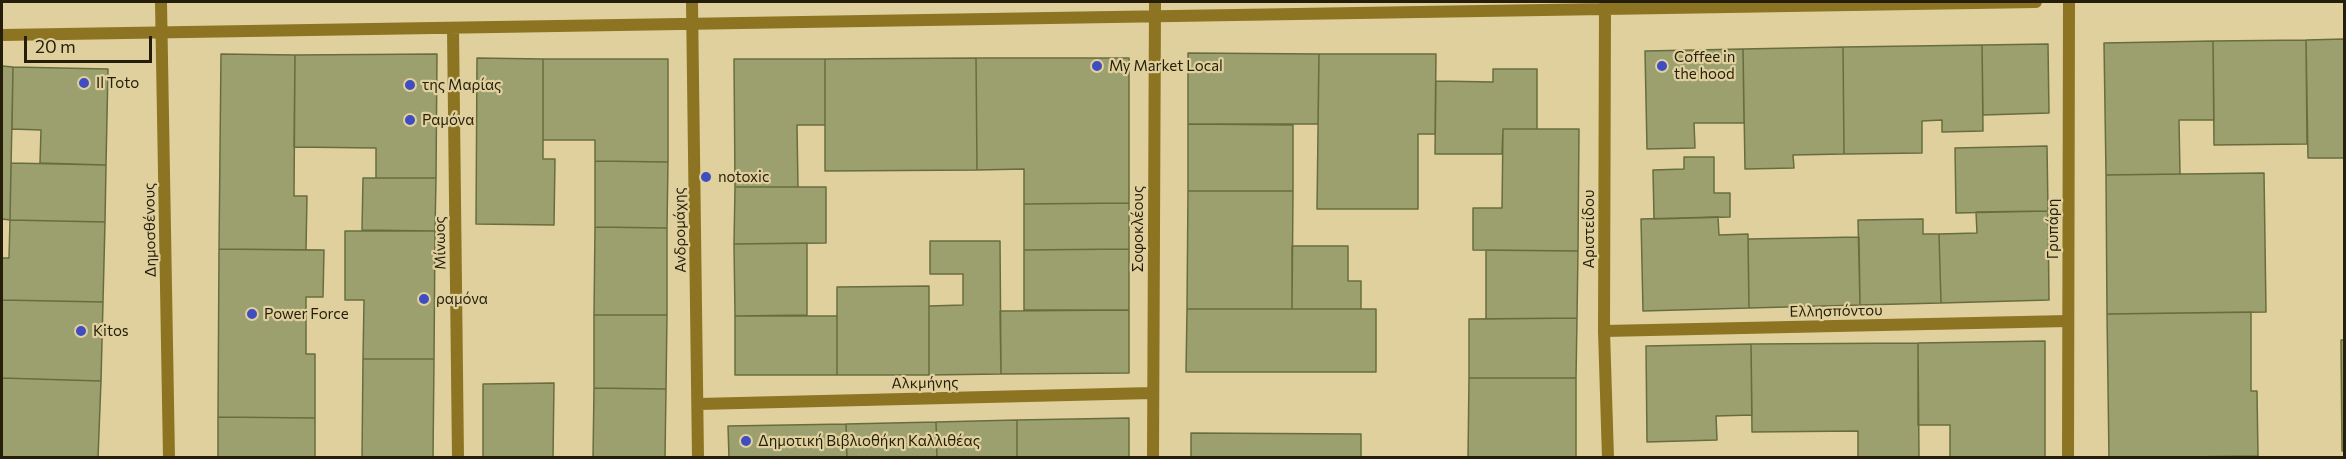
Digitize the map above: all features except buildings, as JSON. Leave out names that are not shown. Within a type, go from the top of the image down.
[{"type":"street","name":"Δημοσθένους","points":[[161,2],[169,458]]},
{"type":"street","name":"Ανδρομάχης","points":[[692,2],[698,458]]},
{"type":"street","name":"Σοφοκλέους","points":[[1153,458],[1155,2]]},
{"type":"street","points":[[2,35],[1155,16],[1605,5],[2036,2]]},
{"type":"street","name":"Γρυπάρη","points":[[2068,2],[2068,458]]},
{"type":"street","name":"Αριστείδου","points":[[1605,5],[1604,331],[1608,458]]},
{"type":"street","name":"Μίνωος","points":[[453,28],[458,458]]},
{"type":"street","name":"Ελλησπόντου","points":[[1604,331],[2068,321]]},
{"type":"street","name":"Αλκμήνης","points":[[698,404],[1152,393]]},
{"type":"place","name":"My Market Local","points":[[1097,66]]},
{"type":"place","name":"Coffee in the hood","points":[[1662,66]]},
{"type":"place","name":"Il Toto","points":[[84,83]]},
{"type":"place","name":"της Μαρίας","points":[[410,85]]},
{"type":"place","name":"Ραμόνα","points":[[410,120]]},
{"type":"place","name":"notoxic","points":[[706,177]]},
{"type":"place","name":"ραμόνα","points":[[424,299]]},
{"type":"place","name":"Power Force","points":[[252,314]]},
{"type":"place","name":"Kitos","points":[[81,331]]},
{"type":"place","name":"Δημοτική Βιβλιοθήκη Καλλιθέας","points":[[746,441]]}]
